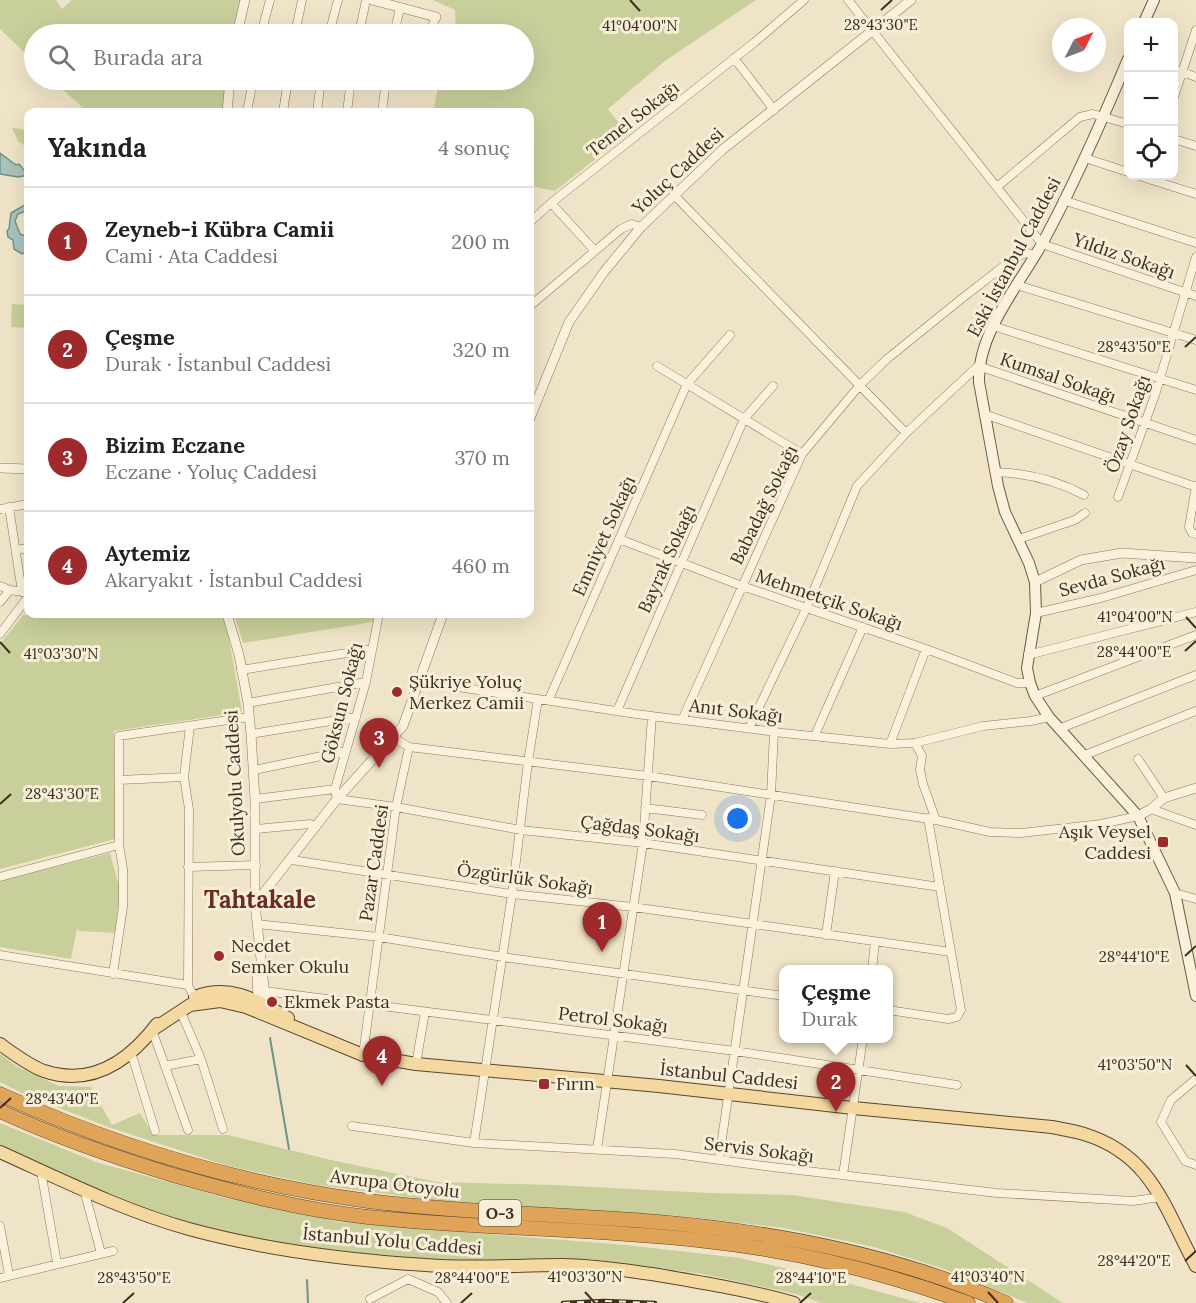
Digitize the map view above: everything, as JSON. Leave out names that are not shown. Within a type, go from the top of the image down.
[{"type":"highway","name":"Avrupa Otoyolu","points":[[0,1094],[125,1144],[185,1163],[267,1184],[404,1205],[656,1222],[751,1233],[838,1249],[902,1266],[1006,1303]]},
{"type":"highway","name":"Avrupa Otoyolu","points":[[0,1111],[56,1136],[114,1156],[224,1190],[283,1203],[368,1217],[667,1237],[735,1245],[847,1266],[924,1287],[968,1303]]},
{"type":"main road","points":[[1146,18],[1154,0]]},
{"type":"main road","name":"Eski İstanbul Caddesi","points":[[1124,68],[1085,158],[1042,244],[993,326],[978,366],[984,414],[1005,512],[1029,563],[1035,582],[1036,613],[1027,668],[1030,683],[1035,696],[1049,717],[1138,816],[1175,893],[1193,967],[1196,996]]},
{"type":"main road","name":"İstanbul Caddesi","points":[[152,1030],[195,1000],[219,992],[239,993],[263,999],[336,1044]]},
{"type":"main road","points":[[228,1003],[238,1001],[251,1004],[263,999],[264,1010],[277,1021]]},
{"type":"main road","name":"İstanbul Caddesi","points":[[0,1044],[44,1071],[82,1076],[101,1072],[131,1052],[161,1017],[185,1001],[220,1001],[246,1007],[363,1055],[416,1064],[729,1093],[853,1108],[1052,1127],[1084,1134],[1104,1142],[1128,1156],[1148,1175],[1196,1266]]},
{"type":"main road","name":"İstanbul Yolu Caddesi","points":[[0,1153],[137,1211],[187,1228],[237,1241],[295,1251],[409,1264],[472,1268],[563,1265],[606,1268],[731,1288],[794,1303]]},
{"type":"street","points":[[239,24],[245,0]]},
{"type":"street","points":[[264,24],[270,0]]},
{"type":"street","points":[[297,24],[302,0]]},
{"type":"street","points":[[332,24],[338,0]]},
{"type":"street","points":[[361,24],[366,0]]},
{"type":"street","points":[[372,0],[436,17],[433,24]]},
{"type":"street","name":"Temel Sokağı","points":[[534,217],[804,0]]},
{"type":"street","points":[[848,0],[1042,244]]},
{"type":"street","name":"Yoluç Caddesi","points":[[534,407],[569,322],[604,272],[641,227],[722,150],[911,0]]},
{"type":"street","points":[[396,24],[400,8]]},
{"type":"street","points":[[1178,83],[1196,30]]},
{"type":"street","points":[[734,58],[774,110]]},
{"type":"street","points":[[1178,71],[1196,77]]},
{"type":"street","points":[[227,108],[229,90]]},
{"type":"street","points":[[249,108],[251,90]]},
{"type":"street","points":[[284,108],[286,90]]},
{"type":"street","points":[[317,108],[319,90]]},
{"type":"street","points":[[348,108],[350,90]]},
{"type":"street","points":[[382,108],[385,90]]},
{"type":"street","points":[[997,187],[1073,121],[1087,114],[1104,116],[1124,123]]},
{"type":"street","points":[[1178,141],[1196,146]]},
{"type":"street","points":[[1085,158],[1124,171]]},
{"type":"street","points":[[1152,180],[1196,194]]},
{"type":"street","points":[[674,195],[906,433]]},
{"type":"street","points":[[1064,200],[1196,243]]},
{"type":"street","points":[[551,203],[595,251]]},
{"type":"street","points":[[534,303],[621,229],[632,224],[641,227]]},
{"type":"street","name":"Yıldız Sokağı","points":[[1042,244],[1196,296]]},
{"type":"street","name":"Babadağ Sokağı","points":[[682,720],[802,454],[860,385],[887,359],[1014,258],[1026,253],[1035,255]]},
{"type":"street","name":"Özay Sokağı","points":[[1118,497],[1160,378],[1196,257]]},
{"type":"street","points":[[1017,285],[1196,340]]},
{"type":"street","points":[[993,326],[1196,390]]},
{"type":"street","name":"Emniyet Sokağı","points":[[549,699],[687,384],[730,335]]},
{"type":"street","points":[[657,366],[802,454]]},
{"type":"street","points":[[749,728],[806,609],[857,486],[906,433],[978,366]]},
{"type":"street","name":"Kumsal Sokağı","points":[[978,366],[1196,440]]},
{"type":"street","name":"Bayrak Sokağı","points":[[617,711],[744,419],[773,386]]},
{"type":"street","points":[[984,414],[1196,487],[1190,527],[1192,533],[1196,534]]},
{"type":"street","points":[[0,468],[24,469]]},
{"type":"street","points":[[995,471],[1027,474],[1064,484],[1084,495]]},
{"type":"street","points":[[0,509],[24,505]]},
{"type":"street","points":[[9,507],[24,585]]},
{"type":"street","points":[[1018,539],[1075,520],[1085,513]]},
{"type":"street","name":"Mehmetçik Sokağı","points":[[619,539],[742,586],[1017,683],[1030,683]]},
{"type":"street","points":[[16,550],[24,549]]},
{"type":"street","points":[[1035,582],[1081,560],[1122,553],[1196,558]]},
{"type":"street","name":"Sevda Sokağı","points":[[1036,613],[1101,598],[1196,570]]},
{"type":"street","points":[[0,586],[24,594]]},
{"type":"street","points":[[0,602],[10,590]]},
{"type":"street","points":[[0,634],[24,597]]},
{"type":"street","points":[[1028,655],[1196,612]]},
{"type":"street","name":"Okulyolu Caddesi","points":[[228,618],[248,703],[251,734],[256,829],[255,904],[259,952],[257,959],[263,999]]},
{"type":"street","name":"Göksun Sokağı","points":[[337,799],[335,789],[366,682],[378,618]]},
{"type":"street","points":[[255,904],[292,860],[337,799],[403,726],[442,618]]},
{"type":"street","points":[[815,735],[863,627]]},
{"type":"street","points":[[1035,696],[1196,634]]},
{"type":"street","points":[[241,670],[372,649]]},
{"type":"street","points":[[890,744],[926,649]]},
{"type":"street","points":[[1061,728],[1196,675]]},
{"type":"street","name":"Anıt Sokağı","points":[[419,681],[652,716],[890,744],[915,743],[983,726],[1049,717]]},
{"type":"street","points":[[248,703],[366,682]]},
{"type":"street","points":[[474,1143],[503,957],[538,699]]},
{"type":"street","points":[[1085,755],[1196,711]]},
{"type":"street","points":[[597,1149],[643,843],[652,716]]},
{"type":"street","points":[[113,974],[123,907],[123,869],[119,845],[119,736],[249,717]]},
{"type":"street","points":[[251,734],[357,717]]},
{"type":"street","points":[[190,726],[184,777],[189,809],[188,985],[195,1000]]},
{"type":"street","points":[[719,1160],[771,795],[774,732]]},
{"type":"street","points":[[394,738],[408,747],[648,776],[932,819],[990,832],[1021,833],[1116,822],[1138,816],[1164,798],[1196,788]]},
{"type":"street","points":[[893,1011],[948,1019],[957,1017],[962,1010],[940,887],[932,819],[920,770],[922,756],[915,743]]},
{"type":"street","name":"Pazar Caddesi","points":[[363,1055],[396,807],[408,747]]},
{"type":"street","points":[[254,770],[346,751]]},
{"type":"street","points":[[1138,759],[1164,798]]},
{"type":"street","points":[[119,780],[184,777]]},
{"type":"street","points":[[255,799],[335,789]]},
{"type":"street","name":"Çağdaş Sokağı","points":[[337,799],[396,807],[521,830],[643,843],[940,887]]},
{"type":"street","points":[[645,808],[702,815]]},
{"type":"street","points":[[1151,809],[1196,825]]},
{"type":"street","points":[[256,829],[310,824],[316,827]]},
{"type":"street","points":[[0,877],[119,845]]},
{"type":"street","name":"Özgürlük Sokağı","points":[[292,860],[388,873],[512,894],[633,908],[951,952]]},
{"type":"street","points":[[188,867],[256,865]]},
{"type":"street","points":[[826,935],[835,871]]},
{"type":"street","points":[[1175,893],[1196,899]]},
{"type":"street","points":[[257,924],[379,937],[503,957],[779,995]]},
{"type":"street","points":[[872,965],[875,942]]},
{"type":"street","points":[[0,954],[188,985]]},
{"type":"street","name":"Petrol Sokağı","points":[[263,999],[370,1004],[735,1051],[957,1085]]},
{"type":"street","points":[[180,1010],[201,1059],[223,1129]]},
{"type":"street","points":[[416,1064],[425,1011]]},
{"type":"street","points":[[152,1030],[188,1130]]},
{"type":"street","points":[[843,1175],[862,1043]]},
{"type":"street","points":[[131,1052],[155,1131]]},
{"type":"street","points":[[165,1065],[201,1059]]},
{"type":"street","points":[[1196,1079],[1171,1100],[1161,1122],[1185,1161],[1196,1165]]},
{"type":"street","name":"Servis Sokağı","points":[[352,1126],[474,1143],[675,1154],[998,1193],[1133,1201],[1161,1197]]},
{"type":"street","points":[[41,1171],[57,1263]]},
{"type":"street","points":[[84,1190],[101,1253]]},
{"type":"street","points":[[0,1226],[4,1276],[113,1251]]},
{"type":"street","points":[[408,1280],[409,1264]]},
{"type":"street","points":[[370,1299],[408,1280],[438,1292],[447,1303]]},
{"type":"green space","points":[[0,0],[56,0],[62,9],[72,0],[241,0],[235,24],[24,24],[24,52],[0,29]]},
{"type":"green space","points":[[433,0],[756,0],[665,61],[608,109],[627,134],[555,191],[534,187],[534,108],[434,108],[438,90],[534,90],[534,24],[456,24],[455,10]]},
{"type":"green space","points":[[64,90],[226,90],[224,108],[83,108]]},
{"type":"green space","points":[[12,128],[24,131],[24,145],[18,141]]},
{"type":"green space","points":[[12,304],[24,305],[24,328],[11,327]]},
{"type":"green space","points":[[23,615],[24,618],[223,618],[242,712],[114,731],[115,839],[0,869],[0,644]]},
{"type":"green space","points":[[235,618],[374,618],[373,622],[243,643]]},
{"type":"green space","points":[[110,853],[120,890],[115,933],[77,929],[71,959],[0,947],[0,881]]},
{"type":"green space","points":[[0,1054],[18,1067],[59,1086],[91,1087],[112,1125],[140,1113],[153,1135],[228,1135],[437,1182],[792,1195],[904,1212],[947,1228],[1063,1303],[1028,1303],[944,1269],[874,1247],[784,1228],[682,1216],[472,1205],[317,1185],[228,1166],[111,1128],[26,1095],[0,1082]]},
{"type":"green space","points":[[0,1123],[96,1162],[218,1196],[339,1222],[626,1245],[740,1258],[840,1281],[920,1303],[821,1303],[796,1294],[703,1274],[590,1259],[475,1264],[399,1259],[281,1245],[178,1221],[62,1174],[0,1145]]},
{"type":"water","points":[[0,153],[16,165],[19,164],[24,170],[24,176],[18,177],[0,174]]},
{"type":"water","points":[[24,205],[24,212],[18,214],[15,221],[20,234],[24,236],[24,253],[22,254],[14,249],[13,240],[8,237],[11,213]]},
{"type":"waterway","points":[[270,1038],[289,1149]]},
{"type":"waterway","points":[[307,1280],[308,1303]]},
{"type":"railway","points":[[563,1303],[604,1301],[655,1303]]},
{"type":"place","name":"Şükriye Yoluç Merkez Camii","points":[[397,692]]},
{"type":"place","name":"Bizim Eczane","points":[[379,768]]},
{"type":"place","name":"Aşık Veysel Caddesi","points":[[1163,842]]},
{"type":"place","name":"Zeyneb-i Kübra Camii","points":[[602,952]]},
{"type":"place","name":"Necdet Semker Okulu","points":[[219,956]]},
{"type":"place","name":"Ekmek Pasta","points":[[272,1002]]},
{"type":"place","name":"Fırın","points":[[544,1084]]},
{"type":"place","name":"Aytemiz","points":[[382,1086]]},
{"type":"place","name":"Çeşme","points":[[836,1112]]},
{"type":"district","name":"Tahtakale","points":[[260,900]]}]
